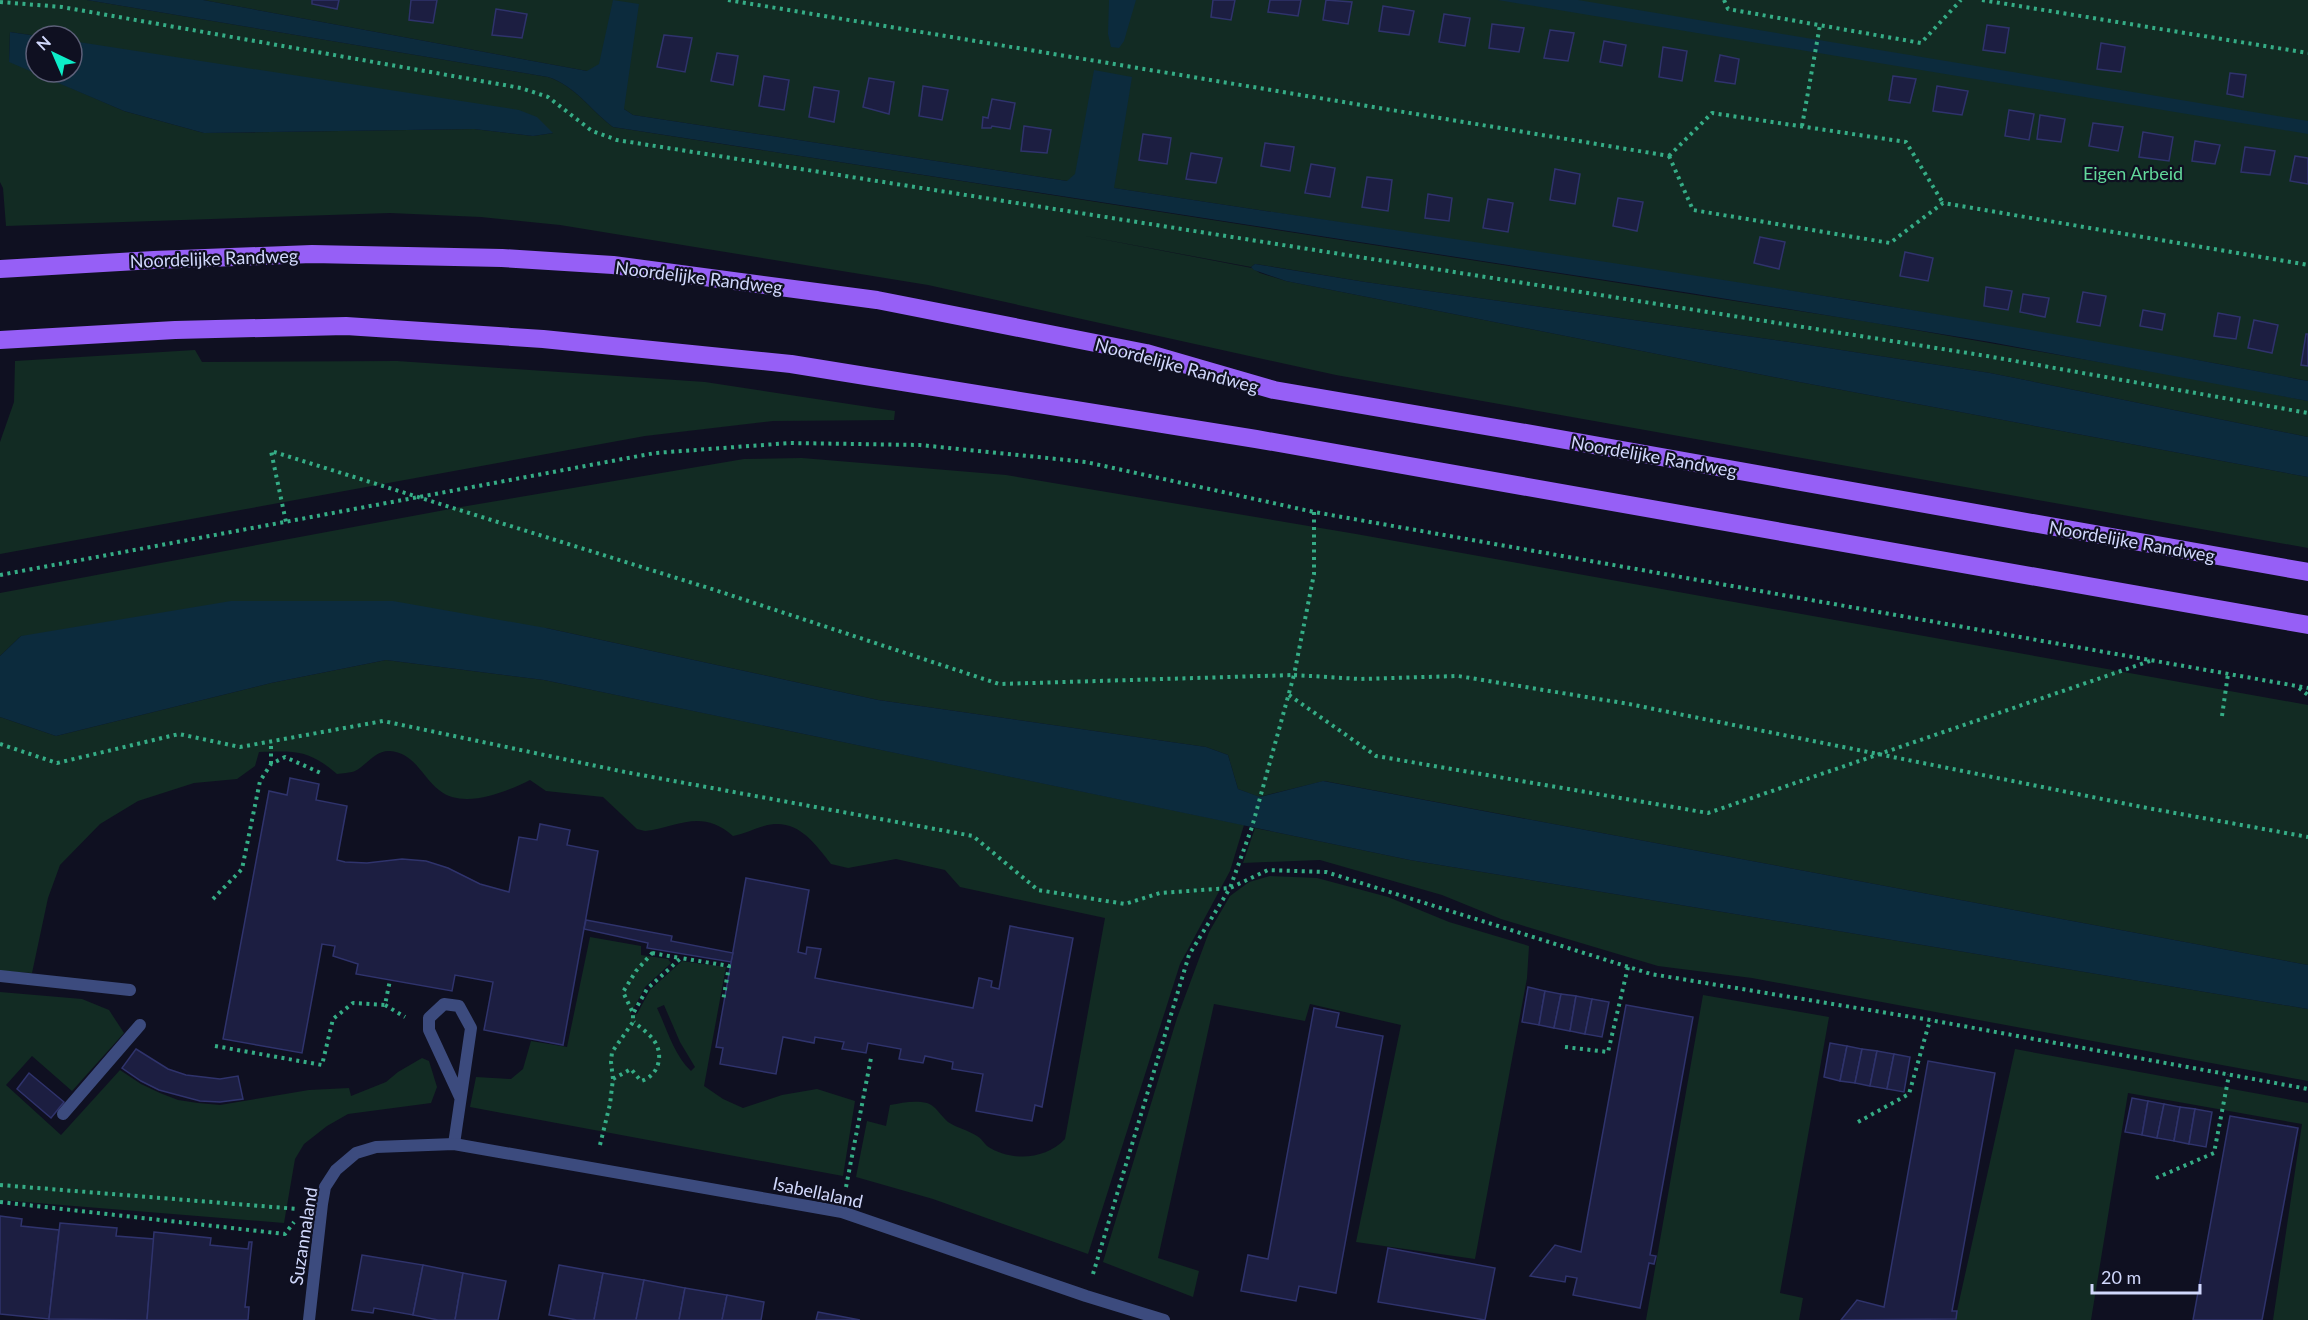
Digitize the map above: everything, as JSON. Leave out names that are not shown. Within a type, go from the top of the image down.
[{"type":"main road","name":"Noordelijke Randweg","points":[[0,269],[312,254],[502,258],[636,268],[877,300],[1146,353],[1274,390],[2308,572]]},
{"type":"main road","points":[[0,340],[175,330],[346,326],[543,339],[791,364],[1256,439],[2308,625]]},
{"type":"street","points":[[0,976],[130,990]]},
{"type":"street","points":[[454,1144],[471,1028],[459,1006],[444,1004],[429,1017],[429,1030],[460,1097]]},
{"type":"street","points":[[63,1114],[140,1025]]},
{"type":"street","name":"Isabellaland","points":[[376,1147],[454,1144],[842,1212],[1086,1296],[1164,1320]]},
{"type":"street","name":"Suzannaland","points":[[309,1320],[325,1187],[336,1170],[356,1153],[376,1147]]},
{"type":"path","points":[[728,0],[1669,156]]},
{"type":"path","points":[[1724,0],[1728,9],[1921,43],[1961,0]]},
{"type":"path","points":[[1982,0],[2308,53]]},
{"type":"path","points":[[0,2],[62,7],[521,88],[548,97],[592,131],[617,140],[1987,356],[2308,413]]},
{"type":"path","points":[[1802,126],[1820,25]]},
{"type":"path","points":[[1669,156],[1712,113],[1906,142],[1942,204]]},
{"type":"path","points":[[1669,156],[1693,210],[1890,243],[1942,204],[2308,265]]},
{"type":"path","points":[[0,575],[656,453],[790,443],[920,445],[1086,462],[1314,512],[2308,688]]},
{"type":"path","points":[[286,522],[271,451],[715,590],[999,684],[1294,675],[1360,679],[1458,676],[1629,704],[2142,807],[2308,837]]},
{"type":"path","points":[[1086,1296],[1189,955],[1230,888],[1252,827],[1294,675],[1314,574],[1314,512]]},
{"type":"path","points":[[1289,695],[1376,756],[1708,813],[2152,661]]},
{"type":"path","points":[[2222,716],[2228,674]]},
{"type":"path","points":[[2297,686],[2308,695]]},
{"type":"path","points":[[0,744],[57,763],[179,734],[240,747],[383,721],[625,772],[973,836],[1038,890],[1125,904],[1160,893],[1230,888],[1268,870],[1326,872],[1651,974],[1930,1020],[2308,1089]]},
{"type":"path","points":[[213,899],[242,869],[260,781],[271,764],[272,742]]},
{"type":"path","points":[[271,764],[285,757],[323,774]]},
{"type":"path","points":[[594,1169],[610,1104],[613,1079],[612,1052],[633,1022],[633,1013],[623,992],[654,951],[729,966],[723,1001]]},
{"type":"path","points":[[633,1013],[647,989],[681,958]]},
{"type":"path","points":[[1565,1047],[1608,1052],[1628,967]]},
{"type":"path","points":[[215,1046],[322,1065],[333,1019],[353,1003],[385,1005],[390,980]]},
{"type":"path","points":[[1858,1122],[1909,1094],[1930,1020]]},
{"type":"path","points":[[613,1079],[631,1069],[641,1081],[647,1079],[657,1068],[659,1056],[657,1046],[649,1034],[633,1022]]},
{"type":"path","points":[[842,1212],[871,1058]]},
{"type":"path","points":[[2156,1178],[2214,1153],[2229,1075]]},
{"type":"path","points":[[0,1185],[320,1216]]},
{"type":"path","points":[[0,1202],[285,1234],[293,1223],[320,1216]]},
{"type":"green space","points":[[0,0],[87,0],[548,77],[575,92],[613,127],[1864,321],[2214,382],[2308,401],[2308,437],[1990,373],[1262,265],[1255,264],[1251,267],[1080,235],[1252,268],[1260,273],[1286,281],[1794,381],[2308,477],[2308,548],[1336,375],[928,285],[560,225],[481,217],[390,213],[6,226],[3,188],[0,182]],"holes":[[[24,24],[84,24],[84,43],[553,133],[533,136],[474,129],[204,133],[124,111],[62,84],[24,84],[24,68],[9,61],[10,32],[24,34]]]},
{"type":"green space","name":"Eigen Arbeid","points":[[203,0],[2308,0],[2308,381],[1870,303],[633,115],[624,109],[587,71]]},
{"type":"green space","points":[[195,350],[202,362],[397,361],[705,382],[895,411],[894,420],[773,421],[645,436],[0,554],[0,442],[14,402],[15,361]]},
{"type":"green space","points":[[802,458],[1006,475],[1356,534],[2308,705],[2308,965],[1324,781],[1259,797],[1238,789],[1228,755],[1206,747],[878,700],[546,628],[21,636],[0,656],[0,593],[461,507],[744,459]]},
{"type":"green space","points":[[386,660],[544,680],[1244,825],[1230,871],[1180,964],[1088,1254],[933,1199],[856,1177],[867,1121],[886,1126],[890,1105],[913,1102],[930,1104],[948,1122],[974,1134],[987,1146],[1006,1155],[1038,1155],[1057,1146],[1065,1139],[1105,918],[960,887],[945,870],[896,859],[848,868],[831,864],[803,833],[785,825],[764,826],[733,836],[711,823],[700,821],[645,831],[637,829],[603,797],[546,791],[530,780],[484,797],[460,799],[449,796],[433,785],[406,756],[390,751],[375,755],[355,771],[337,774],[318,760],[301,753],[259,752],[255,766],[237,779],[194,783],[138,801],[100,824],[60,865],[48,898],[32,973],[0,971],[0,717],[56,736],[271,683]]},
{"type":"green space","points":[[1255,828],[1410,860],[2308,1009],[2308,1081],[1752,978],[1658,966],[1501,919],[1442,895],[1320,860],[1243,863]]},
{"type":"green space","points":[[1270,876],[1317,878],[1388,897],[1449,922],[1529,946],[1527,978],[1475,1259],[1356,1242],[1401,1025],[1310,1004],[1305,1021],[1214,1004],[1158,1258],[1199,1271],[1193,1297],[1103,1262],[1177,1018],[1209,932],[1230,896],[1249,882]]},
{"type":"green space","points":[[590,937],[641,946],[641,955],[668,959],[671,963],[645,987],[630,1015],[637,1014],[650,990],[682,961],[726,967],[704,1086],[723,1099],[743,1108],[782,1095],[817,1089],[855,1101],[843,1176],[470,1107],[476,1077],[511,1079],[523,1069],[531,1041],[567,1047]],"holes":[[[664,1005],[680,1042],[695,1067],[691,1071],[675,1050],[657,1008]]]},
{"type":"green space","points":[[0,992],[82,999],[109,1010],[124,1033],[72,1091],[32,1056],[6,1085],[61,1135],[120,1070],[141,1084],[178,1100],[220,1105],[309,1090],[349,1088],[351,1096],[386,1082],[422,1058],[429,1061],[437,1087],[431,1103],[348,1114],[327,1126],[304,1144],[295,1159],[284,1223],[0,1200]]},
{"type":"green space","points":[[1703,995],[1829,1017],[1780,1293],[1803,1298],[1799,1320],[1646,1320]]},
{"type":"green space","points":[[2015,1049],[2308,1103],[2308,1320],[2273,1320],[2302,1124],[2128,1093],[2091,1320],[1955,1320]]},
{"type":"water","points":[[87,0],[203,0],[587,71],[599,64],[613,0],[639,4],[624,109],[633,115],[1067,181],[1075,174],[1094,70],[1132,77],[1114,188],[1712,278],[2160,353],[2308,381],[2308,401],[1990,342],[1690,293],[613,127],[575,92],[548,77]]},
{"type":"water","points":[[1109,0],[1136,0],[1124,41],[1119,48],[1111,47],[1108,34]]},
{"type":"water","points":[[1498,0],[1578,0],[2308,121],[2308,134]]},
{"type":"water","points":[[10,32],[24,34],[24,68],[9,62]]},
{"type":"water","points":[[84,43],[519,110],[537,117],[553,133],[533,136],[474,129],[204,133],[124,111],[61,84],[84,84]]},
{"type":"water","points":[[1255,264],[1990,373],[2308,437],[2308,477],[1794,381],[1286,281],[1254,270],[1251,267]]},
{"type":"water","points":[[231,601],[393,601],[546,628],[878,700],[1206,747],[1228,755],[1238,789],[1260,797],[1323,781],[2308,965],[2308,1009],[1410,860],[544,680],[386,660],[271,683],[56,736],[0,717],[0,656],[21,636]]},
{"type":"building","points":[[312,0],[339,0],[337,9],[312,4]]},
{"type":"building","points":[[411,0],[437,0],[433,23],[409,20]]},
{"type":"building","points":[[1213,0],[1235,0],[1231,20],[1211,17]]},
{"type":"building","points":[[1270,0],[1301,0],[1298,16],[1268,12]]},
{"type":"building","points":[[1326,0],[1352,2],[1348,24],[1323,20]]},
{"type":"building","points":[[1383,6],[1414,11],[1409,35],[1379,31]]},
{"type":"building","points":[[496,9],[527,14],[522,38],[492,35]]},
{"type":"building","points":[[1444,14],[1470,18],[1465,46],[1439,42]]},
{"type":"building","points":[[1492,24],[1524,28],[1519,52],[1489,48]]},
{"type":"building","points":[[1987,25],[2009,28],[2005,53],[1983,50]]},
{"type":"building","points":[[1550,30],[1574,33],[1568,61],[1544,58]]},
{"type":"building","points":[[664,35],[692,38],[685,72],[657,67]]},
{"type":"building","points":[[1604,41],[1626,45],[1622,66],[1600,62]]},
{"type":"building","points":[[2101,43],[2125,47],[2121,72],[2097,69]]},
{"type":"building","points":[[1663,47],[1687,51],[1682,81],[1659,77]]},
{"type":"building","points":[[717,53],[738,56],[733,85],[711,81]]},
{"type":"building","points":[[1720,55],[1739,59],[1735,84],[1715,81]]},
{"type":"building","points":[[2230,73],[2246,75],[2243,97],[2227,94]]},
{"type":"building","points":[[764,76],[789,80],[784,110],[759,106]]},
{"type":"building","points":[[1893,76],[1916,79],[1910,103],[1889,100]]},
{"type":"building","points":[[869,78],[894,82],[889,114],[863,107]]},
{"type":"building","points":[[923,86],[948,90],[942,120],[919,116]]},
{"type":"building","points":[[1937,86],[1968,91],[1962,115],[1933,111]]},
{"type":"building","points":[[814,87],[839,91],[834,122],[809,117]]},
{"type":"building","points":[[992,99],[1015,103],[1010,129],[992,126],[982,128],[983,117],[988,118]]},
{"type":"building","points":[[2009,110],[2034,114],[2029,140],[2005,136]]},
{"type":"building","points":[[2040,115],[2065,119],[2061,142],[2037,139]]},
{"type":"building","points":[[2093,123],[2123,127],[2118,151],[2089,146]]},
{"type":"building","points":[[1024,126],[1051,130],[1047,153],[1021,151]]},
{"type":"building","points":[[2143,132],[2173,137],[2169,161],[2139,157]]},
{"type":"building","points":[[1143,134],[1171,138],[1167,164],[1139,160]]},
{"type":"building","points":[[2195,141],[2220,145],[2215,164],[2192,161]]},
{"type":"building","points":[[1265,143],[1294,147],[1290,171],[1261,166]]},
{"type":"building","points":[[2245,147],[2275,151],[2270,175],[2241,172]]},
{"type":"building","points":[[1191,153],[1222,158],[1216,183],[1186,179]]},
{"type":"building","points":[[2295,156],[2308,158],[2308,184],[2290,181]]},
{"type":"building","points":[[1311,164],[1335,168],[1330,197],[1305,193]]},
{"type":"building","points":[[1555,169],[1580,174],[1575,204],[1550,200]]},
{"type":"building","points":[[1367,177],[1392,180],[1388,211],[1362,207]]},
{"type":"building","points":[[1428,194],[1452,198],[1449,221],[1425,218]]},
{"type":"building","points":[[1618,198],[1643,202],[1637,231],[1613,226]]},
{"type":"building","points":[[1488,199],[1513,203],[1508,232],[1483,228]]},
{"type":"building","points":[[1760,237],[1785,242],[1779,269],[1754,263]]},
{"type":"building","points":[[1905,252],[1933,258],[1928,281],[1900,276]]},
{"type":"building","points":[[1986,287],[2012,291],[2008,310],[1984,306]]},
{"type":"building","points":[[2083,292],[2106,296],[2100,326],[2077,322]]},
{"type":"building","points":[[2023,294],[2049,298],[2045,317],[2020,312]]},
{"type":"building","points":[[2143,310],[2165,314],[2162,330],[2140,326]]},
{"type":"building","points":[[2218,313],[2240,317],[2236,339],[2214,336]]},
{"type":"building","points":[[2254,320],[2278,325],[2272,353],[2248,348]]},
{"type":"building","points":[[2306,334],[2308,334],[2308,366],[2301,365]]},
{"type":"building","points":[[290,778],[319,784],[316,800],[347,806],[337,860],[345,862],[367,863],[402,859],[426,861],[448,868],[480,884],[509,892],[519,837],[537,840],[540,824],[570,830],[567,845],[598,851],[563,1045],[484,1030],[493,982],[455,975],[452,991],[356,974],[358,964],[333,956],[335,946],[322,944],[302,1053],[223,1039],[269,791],[287,795]]},
{"type":"building","points":[[746,878],[809,890],[798,952],[806,954],[807,947],[821,949],[815,978],[973,1008],[979,978],[992,981],[991,987],[999,989],[1010,926],[1073,938],[1042,1107],[1035,1105],[1032,1121],[976,1111],[983,1074],[952,1069],[953,1062],[925,1056],[923,1063],[899,1059],[901,1049],[868,1043],[866,1053],[842,1049],[844,1042],[815,1037],[814,1043],[783,1037],[776,1074],[720,1064],[723,1048],[716,1047]]},
{"type":"building","points":[[586,920],[672,936],[671,941],[733,953],[731,962],[647,948],[648,943],[584,929]]},
{"type":"building","points":[[1528,987],[1545,991],[1539,1025],[1522,1022]]},
{"type":"building","points":[[1545,991],[1561,994],[1554,1028],[1539,1025]]},
{"type":"building","points":[[1561,994],[1576,996],[1570,1031],[1554,1028]]},
{"type":"building","points":[[1576,996],[1592,999],[1585,1034],[1570,1031]]},
{"type":"building","points":[[1592,999],[1609,1002],[1602,1037],[1585,1034]]},
{"type":"building","points":[[1626,1005],[1693,1017],[1650,1255],[1656,1256],[1654,1264],[1649,1263],[1640,1308],[1573,1295],[1577,1278],[1566,1276],[1565,1282],[1530,1276],[1555,1245],[1581,1252]]},
{"type":"building","points":[[1314,1008],[1339,1013],[1336,1027],[1383,1036],[1336,1293],[1299,1286],[1296,1301],[1241,1291],[1248,1255],[1268,1259]]},
{"type":"building","points":[[1830,1043],[1847,1046],[1840,1081],[1824,1077]]},
{"type":"building","points":[[1847,1046],[1862,1049],[1855,1083],[1840,1081]]},
{"type":"building","points":[[136,1049],[168,1069],[186,1075],[220,1079],[238,1076],[243,1099],[220,1102],[200,1101],[159,1090],[122,1068]]},
{"type":"building","points":[[1862,1049],[1877,1051],[1870,1086],[1855,1083]]},
{"type":"building","points":[[1877,1051],[1894,1054],[1887,1089],[1870,1086]]},
{"type":"building","points":[[1894,1054],[1910,1057],[1904,1092],[1887,1089]]},
{"type":"building","points":[[1928,1061],[1995,1073],[1952,1311],[1957,1311],[1956,1319],[1841,1320],[1857,1300],[1884,1307]]},
{"type":"building","points":[[29,1073],[64,1102],[51,1118],[17,1089]]},
{"type":"building","points":[[2132,1098],[2148,1101],[2142,1135],[2125,1132]]},
{"type":"building","points":[[2148,1101],[2164,1104],[2157,1138],[2142,1135]]},
{"type":"building","points":[[2164,1104],[2180,1107],[2174,1141],[2157,1138]]},
{"type":"building","points":[[2180,1107],[2195,1109],[2189,1144],[2174,1141]]},
{"type":"building","points":[[2195,1109],[2212,1112],[2206,1147],[2189,1144]]},
{"type":"building","points":[[2230,1116],[2298,1128],[2262,1320],[2193,1320]]},
{"type":"building","points":[[0,1216],[22,1219],[21,1226],[59,1230],[49,1319],[0,1314]]},
{"type":"building","points":[[60,1223],[117,1228],[116,1236],[154,1239],[147,1320],[49,1319]]},
{"type":"building","points":[[154,1232],[211,1238],[210,1245],[248,1249],[249,1242],[252,1242],[245,1307],[249,1307],[248,1320],[147,1320]]},
{"type":"building","points":[[1388,1248],[1495,1268],[1485,1320],[1378,1302]]},
{"type":"building","points":[[362,1255],[423,1265],[413,1315],[374,1308],[373,1313],[352,1310]]},
{"type":"building","points":[[423,1265],[463,1273],[455,1320],[438,1320],[413,1315]]},
{"type":"building","points":[[559,1265],[603,1273],[594,1320],[577,1320],[549,1315]]},
{"type":"building","points":[[463,1273],[506,1281],[498,1320],[455,1320]]},
{"type":"building","points":[[603,1273],[644,1280],[636,1320],[594,1320]]},
{"type":"building","points":[[644,1280],[685,1288],[679,1320],[636,1320]]},
{"type":"building","points":[[685,1288],[727,1295],[722,1320],[679,1320]]},
{"type":"building","points":[[727,1295],[764,1302],[761,1320],[722,1320]]},
{"type":"building","points":[[818,1312],[860,1320],[816,1320]]}]
